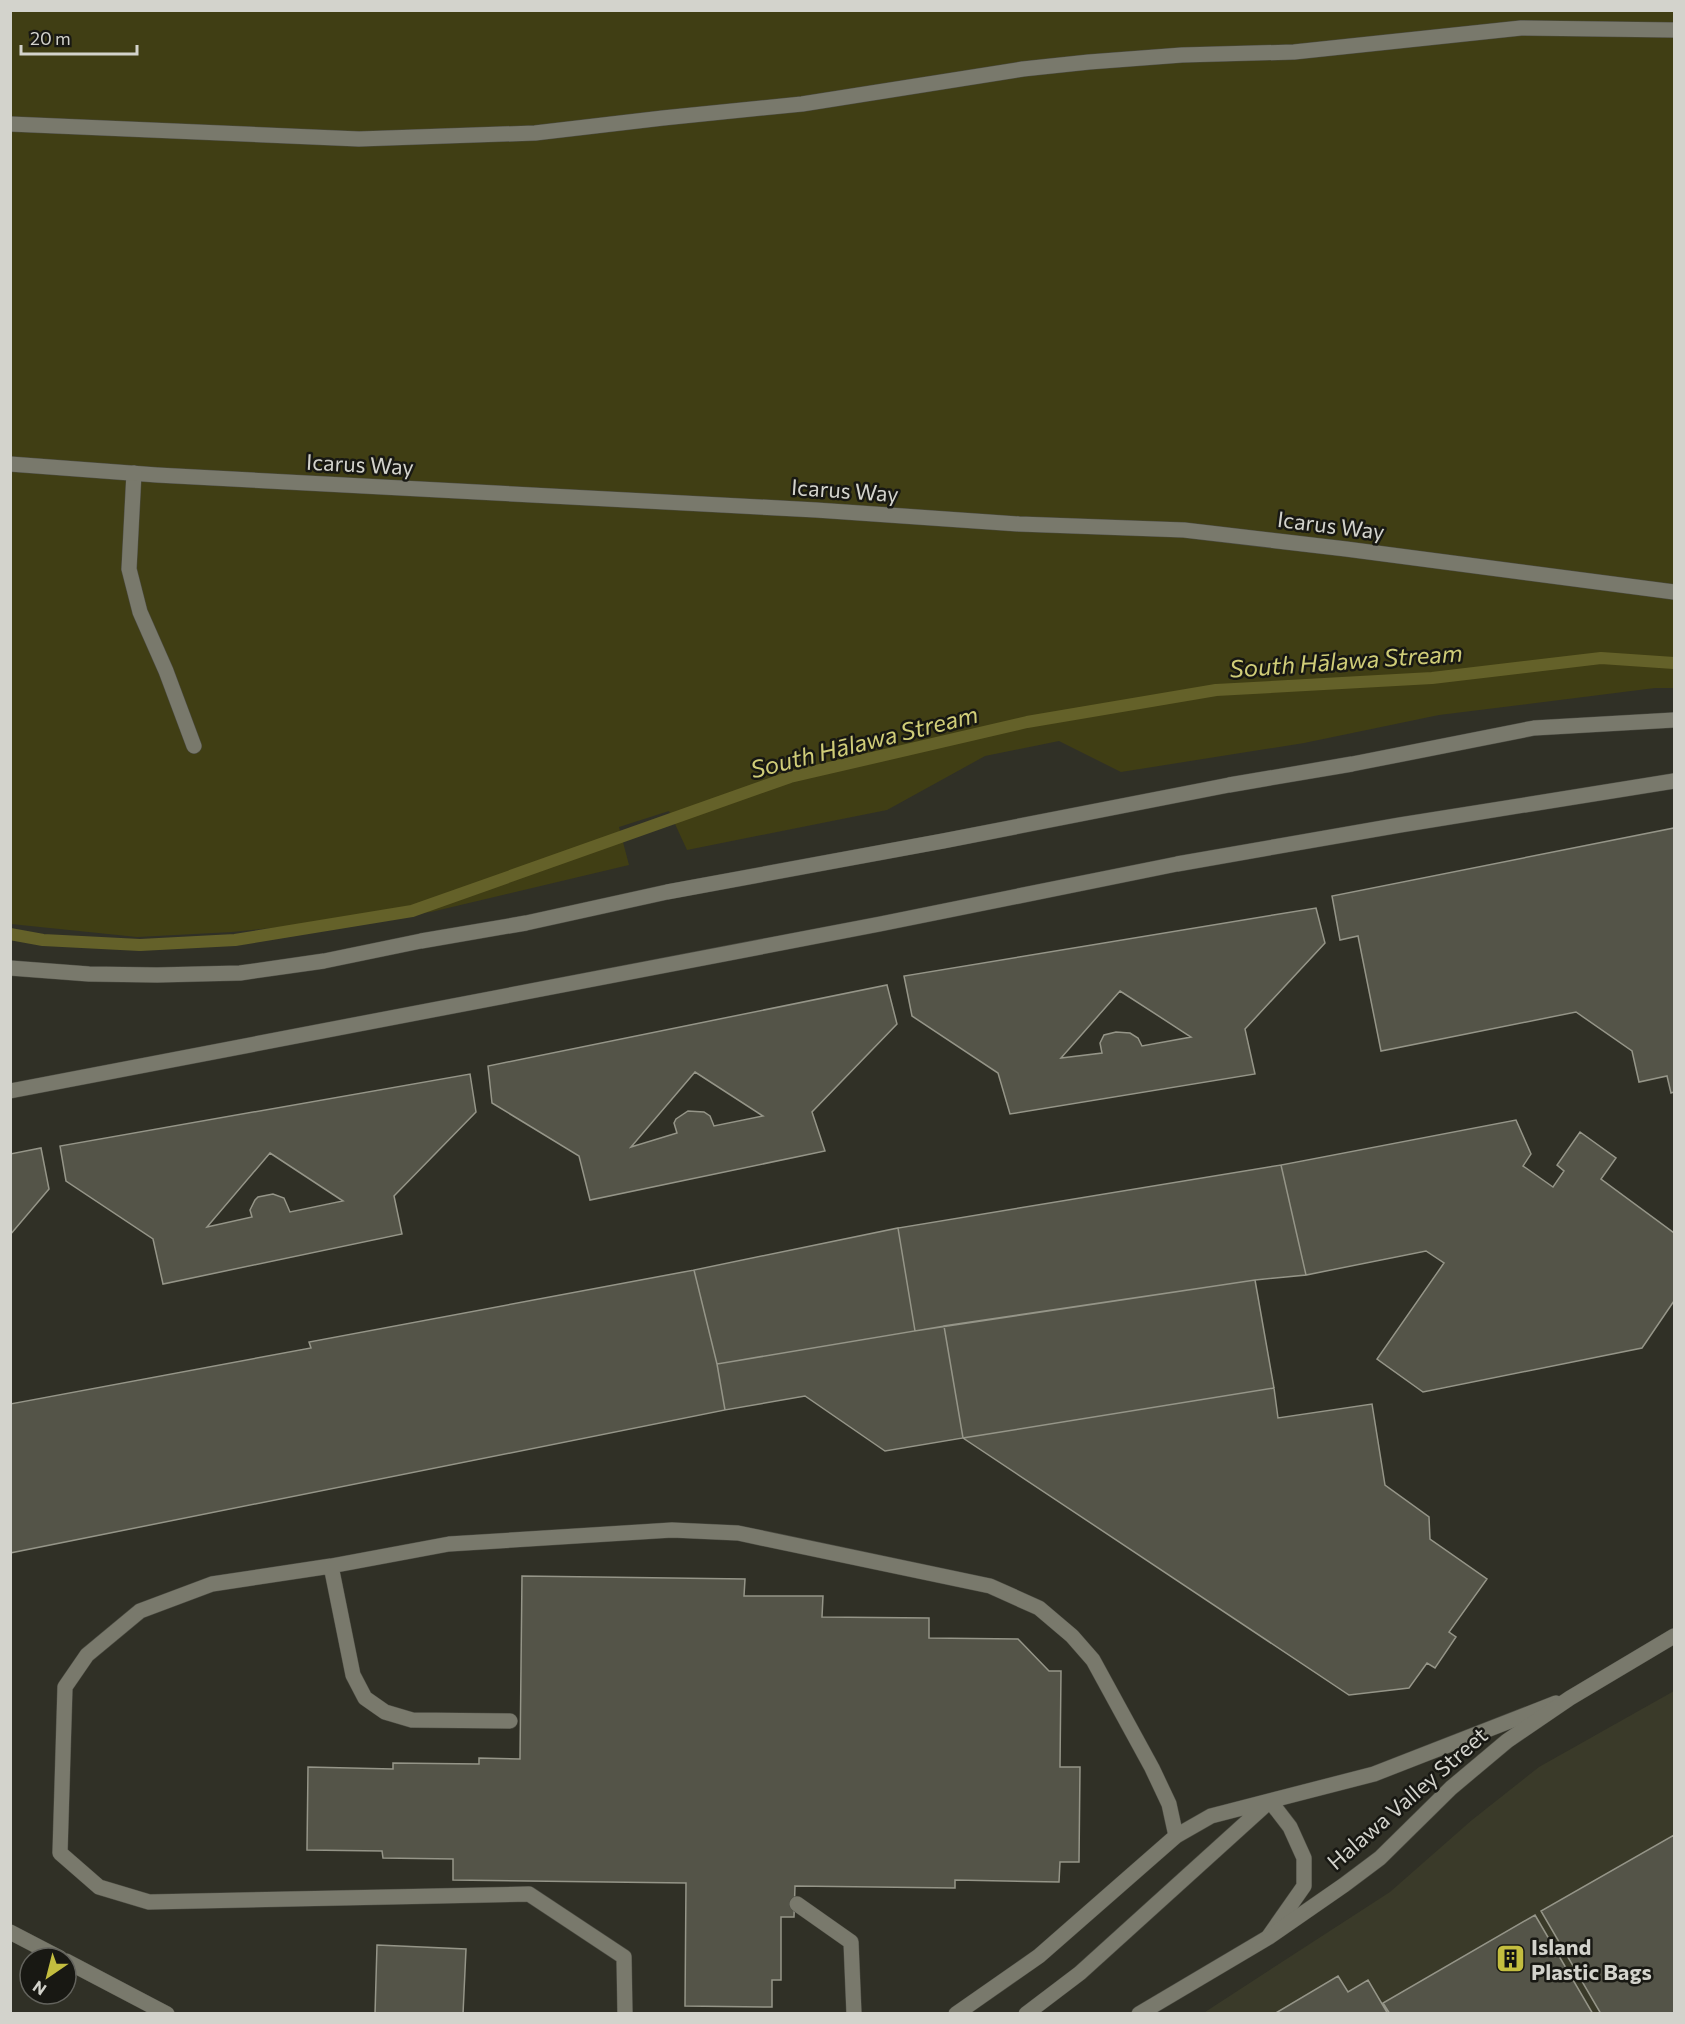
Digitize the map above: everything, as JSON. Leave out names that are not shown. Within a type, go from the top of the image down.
[{"type":"street","points":[[10,124],[359,139],[535,134],[802,104],[1012,71],[1089,62],[1182,55],[1294,52],[1521,28],[1674,30]]},
{"type":"street","name":"Icarus Way","points":[[10,464],[560,498],[816,510],[1019,524],[1184,530],[1674,592]]},
{"type":"street","points":[[134,473],[129,569],[140,612],[166,671],[194,746]]},
{"type":"street","points":[[10,968],[89,974],[240,974],[526,923],[667,892],[1534,728],[1674,720]]},
{"type":"street","points":[[10,1091],[868,926],[1177,864],[1674,781]]},
{"type":"street","points":[[625,2013],[624,1957],[529,1894],[149,1902],[99,1887],[60,1853],[65,1687],[87,1655],[140,1611],[212,1584],[331,1566],[449,1544],[672,1530],[738,1533],[990,1586],[1039,1608],[1072,1636],[1093,1660],[1169,1804],[1176,1836]]},
{"type":"street","points":[[331,1566],[353,1675],[366,1698],[384,1712],[412,1720],[510,1721]]},
{"type":"street","name":"Halawa Valley Street","points":[[1139,2013],[1269,1936],[1344,1885],[1380,1858],[1451,1788],[1508,1741],[1570,1698],[1674,1636]]},
{"type":"street","points":[[956,2013],[1039,1956],[1176,1836],[1210,1816],[1374,1774],[1570,1698]]},
{"type":"street","points":[[1269,1936],[1304,1886],[1304,1858],[1290,1827],[1270,1801]]},
{"type":"street","points":[[1026,2013],[1080,1973],[1270,1801]]},
{"type":"street","points":[[797,1904],[851,1942],[854,2013]]},
{"type":"street","points":[[10,1932],[37,1946]]},
{"type":"street","points":[[78,1967],[167,2013]]},
{"type":"shaded area","points":[[11,11],[1674,11],[1674,688],[1655,688],[1439,715],[1304,743],[1121,772],[1059,741],[985,756],[887,810],[687,850],[669,811],[619,827],[629,865],[431,912],[232,932],[137,937],[11,924]]},
{"type":"shaded area","points":[[1674,1691],[1674,2013],[1202,2014],[1390,1892],[1472,1820],[1539,1767]]},
{"type":"building","points":[[1674,828],[1674,1092],[1671,1093],[1667,1076],[1639,1082],[1632,1051],[1576,1012],[1381,1051],[1358,936],[1340,940],[1332,896]]},
{"type":"building","points":[[1316,908],[1325,943],[1245,1029],[1255,1074],[1010,1114],[998,1073],[912,1016],[904,976]],"holes":[[[1120,991],[1191,1037],[1142,1046],[1138,1038],[1130,1033],[1116,1032],[1104,1035],[1100,1043],[1102,1053],[1061,1058]]]},
{"type":"building","points":[[887,985],[897,1024],[812,1112],[825,1151],[590,1200],[579,1156],[492,1103],[488,1066]],"holes":[[[695,1072],[763,1116],[714,1126],[710,1116],[704,1112],[688,1111],[676,1119],[674,1123],[677,1133],[631,1147]]]},
{"type":"building","points":[[470,1074],[476,1112],[394,1196],[402,1234],[163,1284],[153,1239],[66,1181],[60,1146]],"holes":[[[270,1153],[343,1201],[290,1212],[284,1198],[273,1194],[258,1197],[255,1200],[250,1210],[252,1217],[207,1227]]]},
{"type":"building","points":[[1516,1120],[1531,1154],[1523,1166],[1553,1187],[1564,1171],[1557,1165],[1580,1132],[1616,1158],[1601,1179],[1674,1233],[1674,1301],[1642,1348],[1423,1392],[1377,1359],[1444,1263],[1426,1251],[1306,1275],[1281,1165]]},
{"type":"building","points":[[41,1148],[49,1189],[10,1235],[10,1154]]},
{"type":"building","points":[[1281,1165],[1306,1275],[1255,1280],[915,1331],[898,1228]]},
{"type":"building","points":[[898,1228],[915,1331],[717,1364],[694,1270]]},
{"type":"building","points":[[694,1270],[717,1364],[725,1410],[10,1553],[10,1404],[311,1348],[309,1342]]},
{"type":"building","points":[[1255,1280],[1274,1388],[963,1438],[944,1326]]},
{"type":"building","points":[[944,1326],[963,1438],[885,1451],[805,1396],[725,1410],[717,1364]]},
{"type":"building","points":[[1274,1388],[1278,1418],[1372,1404],[1385,1485],[1429,1517],[1430,1539],[1487,1579],[1449,1632],[1456,1637],[1435,1668],[1427,1663],[1409,1688],[1349,1695],[963,1438]]},
{"type":"building","points":[[522,1576],[745,1579],[744,1596],[823,1596],[822,1617],[929,1618],[929,1638],[1018,1639],[1049,1671],[1061,1671],[1060,1767],[1080,1767],[1079,1862],[1060,1862],[1059,1882],[955,1880],[955,1888],[795,1886],[794,1917],[781,1917],[781,1980],[772,1980],[772,2007],[685,2006],[686,1883],[453,1880],[453,1859],[383,1858],[382,1851],[307,1850],[308,1767],[393,1769],[393,1763],[479,1764],[479,1758],[520,1759]]},
{"type":"building","points":[[1674,1835],[1674,2014],[1601,2014],[1541,1911]]},
{"type":"building","name":"Island Plastic Bags","points":[[1535,1915],[1593,2014],[1390,2014],[1383,2003]]},
{"type":"building","points":[[377,1945],[466,1949],[463,2014],[375,2014]]},
{"type":"building","points":[[1338,1976],[1348,1992],[1368,1980],[1388,2014],[1274,2014]]},
{"type":"waterway","name":"South Hālawa Stream","points":[[10,934],[43,940],[140,945],[235,940],[412,911],[790,777],[1027,722],[1216,690],[1432,678],[1601,658],[1674,663]]},
{"type":"place","name":"Island Plastic Bags","points":[[1510,1959]]}]
